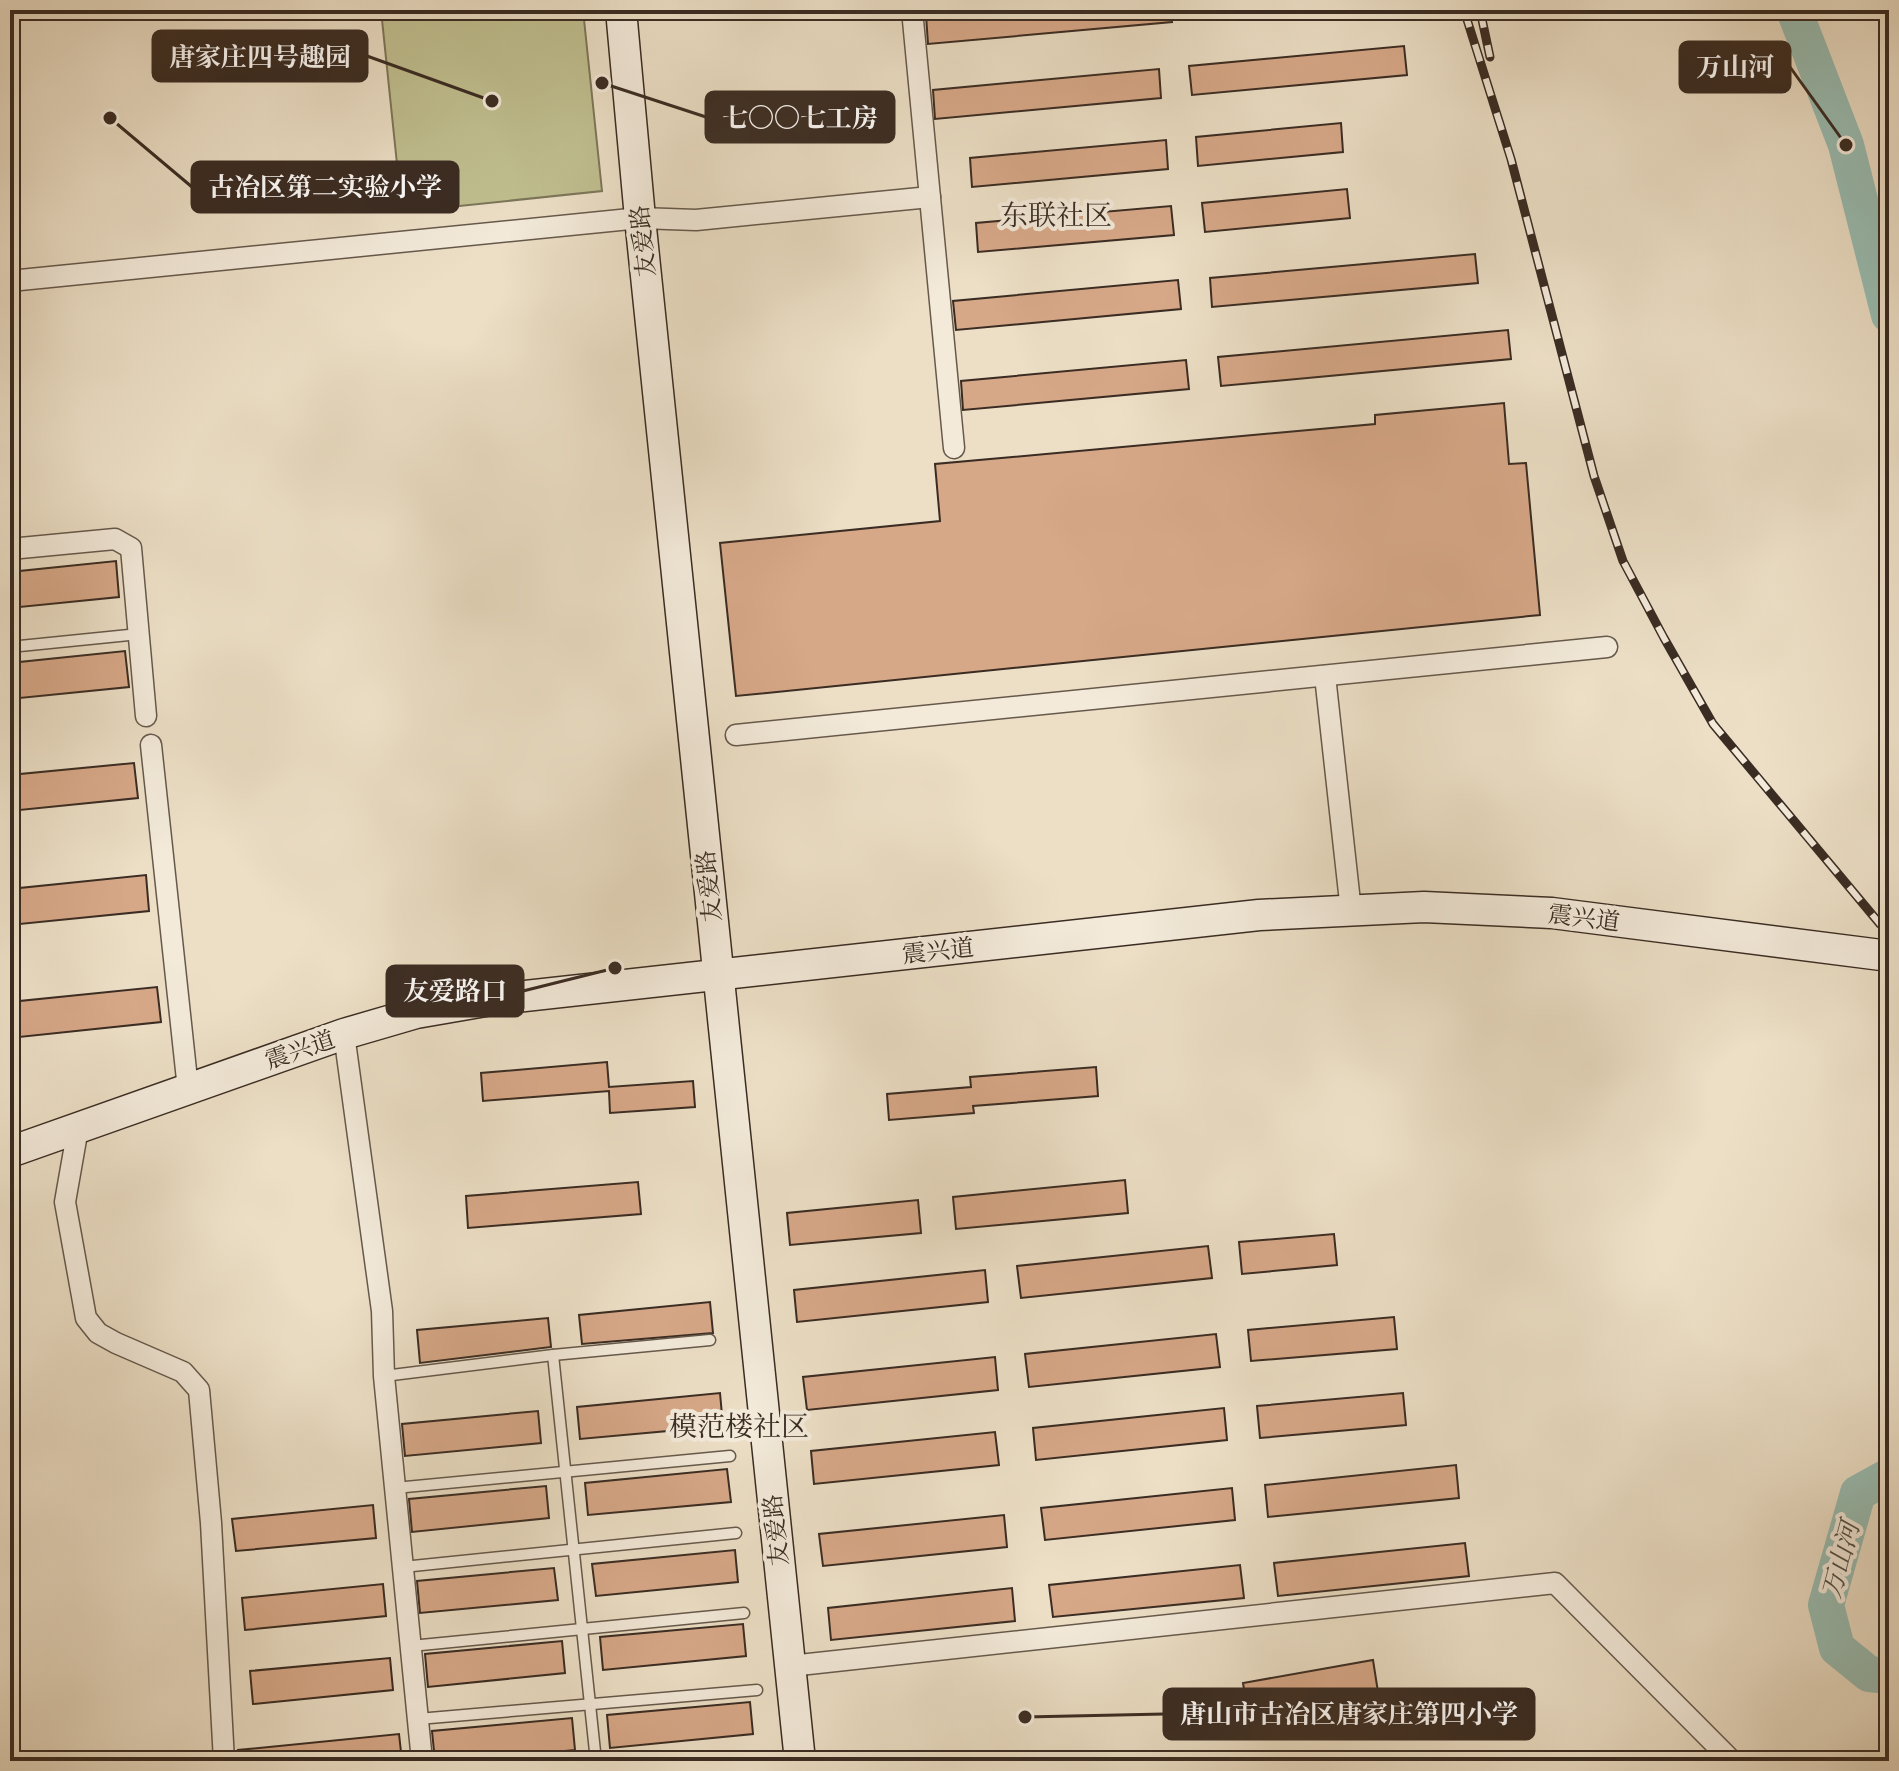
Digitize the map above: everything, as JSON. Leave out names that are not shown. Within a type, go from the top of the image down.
[{"type":"street","name":"友爱路","points":[[621,10],[800,1761]]},
{"type":"street","points":[[912,10],[954,448]]},
{"type":"street","points":[[10,281],[640,218],[696,220],[930,197]]},
{"type":"street","points":[[10,549],[115,539],[131,548],[146,716]]},
{"type":"street","points":[[736,735],[1607,647]]},
{"type":"street","points":[[1325,676],[1351,911]]},
{"type":"street","points":[[151,745],[188,1089]]},
{"type":"street","name":"震兴道","points":[[10,1152],[344,1034],[416,1013],[497,999],[1259,915],[1424,907],[1552,913],[1889,956]]},
{"type":"street","points":[[344,1034],[382,1311],[384,1376],[422,1761]]},
{"type":"street","points":[[78,1128],[65,1202],[86,1318],[98,1333],[183,1372],[199,1390],[211,1523],[224,1761]]},
{"type":"street","points":[[790,1666],[1555,1583],[1732,1761]]},
{"type":"lane","points":[[10,647],[139,634]]},
{"type":"lane","points":[[384,1376],[710,1340]]},
{"type":"lane","points":[[553,1355],[596,1761]]},
{"type":"lane","points":[[395,1488],[730,1456]]},
{"type":"lane","points":[[403,1567],[736,1533]]},
{"type":"lane","points":[[411,1646],[744,1613]]},
{"type":"lane","points":[[418,1719],[757,1690]]},
{"type":"shaded area","points":[[381,10],[583,10],[602,191],[402,212]]},
{"type":"building","points":[[983,10],[1171,10],[1172,22],[928,44],[926,15]]},
{"type":"building","points":[[1404,46],[1407,75],[1192,95],[1189,66]]},
{"type":"building","points":[[1159,69],[1161,98],[935,119],[933,90]]},
{"type":"building","points":[[1341,123],[1343,152],[1198,166],[1196,137]]},
{"type":"building","points":[[1166,140],[1168,169],[972,187],[970,158]]},
{"type":"building","points":[[1347,189],[1350,218],[1205,232],[1202,203]]},
{"type":"building","points":[[1171,206],[1174,235],[978,252],[976,223]]},
{"type":"building","points":[[1475,254],[1478,283],[1212,307],[1210,278]]},
{"type":"building","points":[[1178,280],[1181,309],[956,330],[953,301]]},
{"type":"building","points":[[1508,330],[1511,359],[1221,386],[1218,357]]},
{"type":"building","points":[[1186,360],[1189,389],[963,410],[961,381]]},
{"type":"building","points":[[1504,403],[1509,464],[1526,463],[1540,615],[736,696],[720,543],[940,521],[935,464],[1375,424],[1375,415]]},
{"type":"building","points":[[116,561],[119,597],[10,608],[10,572]]},
{"type":"building","points":[[125,651],[129,687],[10,699],[10,663]]},
{"type":"building","points":[[134,763],[138,798],[10,811],[10,775]]},
{"type":"building","points":[[146,875],[149,911],[10,925],[10,889]]},
{"type":"building","points":[[157,987],[161,1022],[10,1038],[10,1002]]},
{"type":"building","points":[[607,1062],[609,1087],[693,1081],[695,1107],[610,1113],[609,1091],[483,1101],[481,1073]]},
{"type":"building","points":[[1096,1067],[1098,1096],[973,1106],[974,1113],[889,1120],[887,1094],[971,1087],[970,1077]]},
{"type":"building","points":[[1125,1180],[1128,1213],[956,1229],[953,1197]]},
{"type":"building","points":[[638,1182],[641,1214],[468,1228],[466,1196]]},
{"type":"building","points":[[918,1200],[921,1233],[790,1245],[787,1213]]},
{"type":"building","points":[[1334,1234],[1337,1265],[1242,1274],[1239,1242]]},
{"type":"building","points":[[1208,1246],[1212,1278],[1021,1298],[1017,1266]]},
{"type":"building","points":[[985,1270],[988,1302],[797,1322],[794,1290]]},
{"type":"building","points":[[710,1302],[713,1333],[582,1344],[579,1315]]},
{"type":"building","points":[[1394,1317],[1397,1349],[1251,1361],[1248,1330]]},
{"type":"building","points":[[548,1318],[551,1347],[420,1363],[417,1330]]},
{"type":"building","points":[[1216,1334],[1220,1367],[1029,1387],[1025,1354]]},
{"type":"building","points":[[995,1357],[998,1390],[807,1410],[803,1377]]},
{"type":"building","points":[[720,1393],[723,1426],[580,1439],[577,1407]]},
{"type":"building","points":[[1403,1393],[1406,1425],[1260,1438],[1257,1406]]},
{"type":"building","points":[[1224,1408],[1227,1440],[1036,1460],[1033,1428]]},
{"type":"building","points":[[538,1411],[541,1443],[405,1456],[402,1424]]},
{"type":"building","points":[[995,1432],[999,1465],[814,1484],[811,1451]]},
{"type":"building","points":[[1456,1465],[1459,1498],[1268,1517],[1265,1485]]},
{"type":"building","points":[[727,1469],[731,1502],[588,1515],[585,1483]]},
{"type":"building","points":[[546,1486],[549,1518],[412,1532],[409,1499]]},
{"type":"building","points":[[1232,1488],[1235,1520],[1045,1540],[1041,1508]]},
{"type":"building","points":[[373,1505],[376,1538],[236,1551],[232,1519]]},
{"type":"building","points":[[1004,1515],[1007,1547],[823,1566],[819,1534]]},
{"type":"building","points":[[1465,1543],[1469,1576],[1278,1596],[1274,1563]]},
{"type":"building","points":[[735,1550],[738,1582],[596,1596],[592,1564]]},
{"type":"building","points":[[1240,1565],[1244,1598],[1053,1617],[1049,1585]]},
{"type":"building","points":[[554,1568],[558,1600],[420,1613],[417,1581]]},
{"type":"building","points":[[383,1584],[386,1616],[245,1630],[242,1598]]},
{"type":"building","points":[[1012,1588],[1015,1621],[831,1640],[828,1608]]},
{"type":"building","points":[[743,1624],[746,1656],[603,1670],[600,1637]]},
{"type":"building","points":[[562,1641],[565,1673],[428,1687],[425,1654]]},
{"type":"building","points":[[390,1658],[393,1690],[253,1704],[250,1671]]},
{"type":"building","points":[[1373,1660],[1378,1692],[1248,1715],[1243,1683]]},
{"type":"building","points":[[750,1702],[753,1734],[610,1748],[607,1715]]},
{"type":"building","points":[[572,1718],[575,1750],[435,1761],[432,1731]]},
{"type":"building","points":[[399,1734],[402,1761],[238,1761],[238,1750]]},
{"type":"waterway","name":"万山河","points":[[1794,10],[1846,145],[1889,315]]},
{"type":"waterway","name":"万山河","points":[[1889,1476],[1858,1493],[1826,1605],[1837,1648],[1869,1674],[1889,1676]]},
{"type":"railway","points":[[1464,10],[1511,159],[1594,476],[1623,561],[1713,724],[1880,924],[1889,930]]},
{"type":"railway","points":[[1480,10],[1490,57]]},
{"type":"place","name":"七〇〇七工房","points":[[602,83]]},
{"type":"place","name":"唐家庄四号趣园","points":[[492,101]]},
{"type":"place","name":"古冶区第二实验小学","points":[[110,118]]},
{"type":"place","name":"万山河","points":[[1846,145]]},
{"type":"place","name":"友爱路口","points":[[615,968]]},
{"type":"place","name":"唐山市古冶区唐家庄第四小学","points":[[1025,1717]]},
{"type":"district","name":"东联社区","points":[[1056,215]]},
{"type":"district","name":"模范楼社区","points":[[739,1426]]}]
